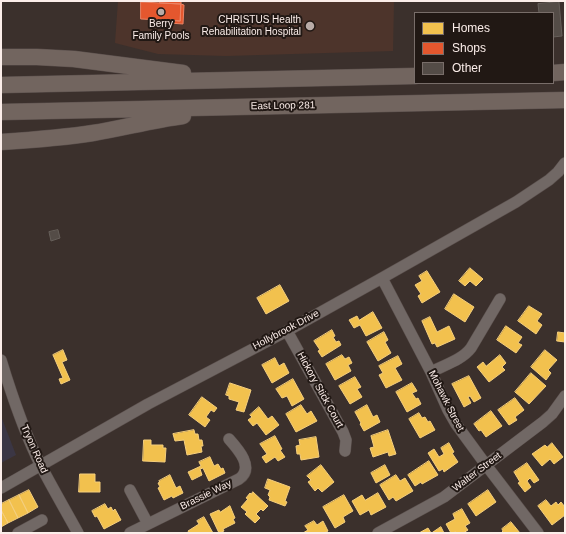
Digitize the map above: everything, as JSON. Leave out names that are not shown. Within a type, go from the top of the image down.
[{"type":"highway","points":[[1,58],[37,56],[74,59],[244,80]]},
{"type":"highway","points":[[554,73],[565,72]]},
{"type":"highway","points":[[5,85],[414,76]]},
{"type":"highway","name":"East Loop 281","points":[[7,111],[565,100]]},
{"type":"highway","points":[[1,142],[64,137],[163,119],[209,114],[248,107]]},
{"type":"street","name":"Hollybrook Drive","points":[[1,488],[148,404],[287,331],[527,195],[549,180],[565,163]]},
{"type":"street","name":"Mohawk Street","points":[[382,278],[431,372],[456,424],[486,466],[538,533]]},
{"type":"street","points":[[431,372],[458,359],[468,351],[500,299]]},
{"type":"street","name":"Hickory Stick Court","points":[[287,331],[343,432],[346,440],[345,451]]},
{"type":"street","name":"Tryon Road","points":[[1,360],[24,428],[41,466],[78,533]]},
{"type":"street","name":"Walter Street","points":[[378,533],[441,499],[546,420],[565,396]]},
{"type":"street","name":"Brassie Way","points":[[130,533],[242,477],[246,470],[245,463],[238,450],[229,440]]},
{"type":"street","points":[[130,490],[148,524]]},
{"type":"street","points":[[18,533],[42,520]]},
{"type":"shaded area","name":"CHRISTUS Health Rehabilitation Hospital","points":[[118,1],[394,1],[393,51],[226,56],[158,54],[115,43]]},
{"type":"shaded area","points":[[1,416],[16,455],[1,463]]},
{"type":"building: Homes","points":[[470,268],[483,279],[476,286],[470,281],[465,286],[459,281]]},
{"type":"building: Homes","points":[[427,271],[440,292],[422,303],[418,296],[421,294],[415,285],[422,281],[419,276]]},
{"type":"building: Homes","points":[[280,285],[289,301],[266,314],[257,298]]},
{"type":"building: Homes","points":[[454,294],[474,307],[465,322],[445,309]]},
{"type":"building: Homes","points":[[529,306],[542,314],[537,321],[542,325],[536,334],[518,321]]},
{"type":"building: Homes","points":[[373,312],[382,328],[366,336],[360,325],[354,328],[349,320],[357,316],[359,320]]},
{"type":"building: Homes","points":[[430,317],[437,332],[449,326],[455,339],[437,347],[435,343],[432,344],[422,321]]},
{"type":"building: Homes","points":[[506,326],[522,337],[518,343],[522,345],[516,353],[497,340]]},
{"type":"building: Homes","points":[[332,330],[335,336],[333,337],[336,342],[339,341],[341,345],[322,357],[318,351],[320,350],[314,341]]},
{"type":"building: Homes","points":[[384,332],[388,340],[385,342],[391,353],[378,361],[367,342]]},
{"type":"building: Homes","points":[[558,332],[565,333],[565,342],[557,341]]},
{"type":"building: Homes","points":[[63,350],[67,360],[62,362],[70,380],[61,384],[59,379],[63,378],[53,355]]},
{"type":"building: Homes","points":[[545,350],[557,360],[548,370],[551,373],[546,380],[531,367]]},
{"type":"building: Homes","points":[[342,355],[345,359],[349,357],[352,363],[348,365],[351,371],[335,380],[326,364]]},
{"type":"building: Homes","points":[[500,355],[506,363],[502,367],[505,370],[489,382],[477,367],[483,362],[486,366]]},
{"type":"building: Homes","points":[[398,356],[402,364],[395,368],[402,380],[386,388],[379,375],[383,373],[379,366]]},
{"type":"building: Homes","points":[[275,358],[279,366],[284,363],[289,373],[272,383],[262,365]]},
{"type":"building: Homes","points":[[531,373],[546,386],[529,404],[515,392]]},
{"type":"building: Homes","points":[[469,376],[481,398],[474,402],[470,396],[468,397],[471,403],[464,407],[452,384]]},
{"type":"building: Homes","points":[[355,377],[361,387],[357,389],[362,397],[350,404],[339,386]]},
{"type":"building: Homes","points":[[293,379],[304,399],[292,406],[287,396],[282,398],[276,389]]},
{"type":"building: Homes","points":[[230,383],[251,390],[244,412],[236,410],[239,402],[229,399],[229,396],[226,395]]},
{"type":"building: Homes","points":[[412,383],[417,391],[412,393],[416,399],[418,398],[421,404],[407,412],[396,392]]},
{"type":"building: Homes","points":[[202,397],[217,408],[214,412],[211,410],[206,417],[210,420],[205,427],[189,415]]},
{"type":"building: Homes","points":[[515,398],[524,410],[515,417],[517,420],[509,425],[498,410]]},
{"type":"building: Homes","points":[[301,405],[307,414],[311,411],[317,421],[296,432],[286,414]]},
{"type":"building: Homes","points":[[367,405],[373,417],[377,415],[380,422],[364,431],[355,412]]},
{"type":"building: Homes","points":[[259,407],[268,419],[272,416],[279,425],[266,435],[257,423],[253,426],[248,420],[252,417],[250,415]]},
{"type":"building: Homes","points":[[491,411],[502,426],[486,437],[474,424]]},
{"type":"building: Homes","points":[[419,413],[422,418],[425,417],[428,422],[430,421],[435,430],[420,438],[409,419]]},
{"type":"building: Homes","points":[[194,430],[195,434],[198,434],[199,440],[202,440],[202,452],[187,455],[184,440],[175,441],[173,434]]},
{"type":"building: Homes","points":[[388,430],[396,454],[389,456],[388,452],[373,457],[370,448],[374,447],[371,436]]},
{"type":"building: Homes","points":[[275,436],[282,449],[280,450],[285,457],[278,461],[275,457],[266,463],[262,457],[267,454],[260,444]]},
{"type":"building: Homes","points":[[316,437],[319,457],[301,460],[300,454],[297,454],[296,446],[300,445],[299,440]]},
{"type":"building: Homes","points":[[144,440],[151,440],[151,445],[163,445],[163,448],[166,448],[165,462],[143,461]]},
{"type":"building: Homes","points":[[449,443],[454,452],[452,453],[458,462],[444,472],[443,469],[439,471],[428,453],[434,449],[439,457],[444,454],[441,448]]},
{"type":"building: Homes","points":[[552,443],[563,457],[554,464],[550,459],[542,466],[532,454],[545,445],[547,447]]},
{"type":"building: Homes","points":[[210,457],[214,466],[218,464],[221,469],[223,468],[225,473],[209,481],[203,468],[200,469],[202,475],[192,480],[188,472],[201,466],[199,462]]},
{"type":"building: Homes","points":[[429,461],[438,475],[422,484],[421,482],[415,486],[408,475]]},
{"type":"building: Homes","points":[[527,463],[539,480],[534,483],[530,478],[527,481],[531,487],[525,492],[518,483],[520,482],[514,472]]},
{"type":"building: Homes","points":[[321,465],[334,482],[322,492],[318,488],[315,491],[308,482],[311,480],[307,476]]},
{"type":"building: Homes","points":[[385,465],[390,475],[376,483],[371,473]]},
{"type":"building: Homes","points":[[80,474],[95,474],[95,482],[100,482],[100,492],[79,492]]},
{"type":"building: Homes","points":[[170,475],[176,488],[180,486],[183,493],[173,498],[172,496],[164,500],[158,488],[160,487],[158,483]]},
{"type":"building: Homes","points":[[396,475],[400,481],[405,478],[413,491],[396,501],[393,497],[389,500],[380,485]]},
{"type":"building: Homes","points":[[268,479],[290,487],[285,501],[287,502],[285,506],[269,500],[270,497],[268,495],[270,490],[265,488]]},
{"type":"building: Homes","points":[[29,490],[38,507],[28,513],[19,495]]},
{"type":"building: Homes","points":[[488,490],[496,502],[476,516],[468,504]]},
{"type":"building: Homes","points":[[253,492],[268,506],[263,511],[261,509],[256,514],[260,518],[255,523],[245,514],[247,512],[241,507],[248,499],[246,498],[250,493],[251,494]]},
{"type":"building: Homes","points":[[378,493],[386,507],[371,515],[369,510],[360,515],[352,501],[362,495],[365,500]]},
{"type":"building: Homes","points":[[19,495],[28,513],[18,518],[9,500]]},
{"type":"building: Homes","points":[[344,495],[353,511],[343,517],[345,522],[335,528],[323,507]]},
{"type":"building: Homes","points":[[9,500],[18,518],[8,523],[1,510],[1,504]]},
{"type":"building: Homes","points":[[546,500],[551,506],[556,502],[558,505],[561,502],[565,507],[565,515],[552,525],[538,506]]},
{"type":"building: Homes","points":[[105,504],[108,509],[111,507],[113,511],[115,509],[121,520],[104,529],[97,516],[95,517],[92,511]]},
{"type":"building: Homes","points":[[230,506],[235,518],[233,519],[235,523],[223,529],[224,531],[219,533],[210,514],[219,510],[220,512]]},
{"type":"building: Homes","points":[[462,509],[470,523],[465,526],[468,530],[463,533],[451,533],[446,524],[455,519],[453,514]]},
{"type":"building: Homes","points":[[1,510],[8,523],[1,527]]},
{"type":"building: Homes","points":[[204,517],[213,533],[189,533],[188,531],[199,524],[197,521]]},
{"type":"building: Homes","points":[[314,521],[317,525],[323,521],[328,531],[324,533],[303,533],[308,530],[305,526]]},
{"type":"building: Homes","points":[[511,522],[520,533],[501,533],[503,531],[502,529]]},
{"type":"building: Homes","points":[[441,527],[444,533],[431,533]]},
{"type":"building: Homes","points":[[428,528],[431,533],[419,533]]},
{"type":"building: Shops","points":[[160,1],[181,1],[181,4],[160,3]]},
{"type":"building: Shops","name":"Berry Family Pools","points":[[141,2],[181,4],[180,21],[141,19]]},
{"type":"building: Shops","points":[[181,4],[184,5],[183,24],[169,23],[170,20],[180,21]]},
{"type":"building: Other","points":[[559,2],[562,36],[554,37],[554,12],[539,12],[538,4]]},
{"type":"building: Other","points":[[58,230],[60,238],[51,241],[49,232]]},
{"type":"place","name":"Berry Family Pools","points":[[161,12]]},
{"type":"place","name":"CHRISTUS Health Rehabilitation Hospital","points":[[310,26]]}]
